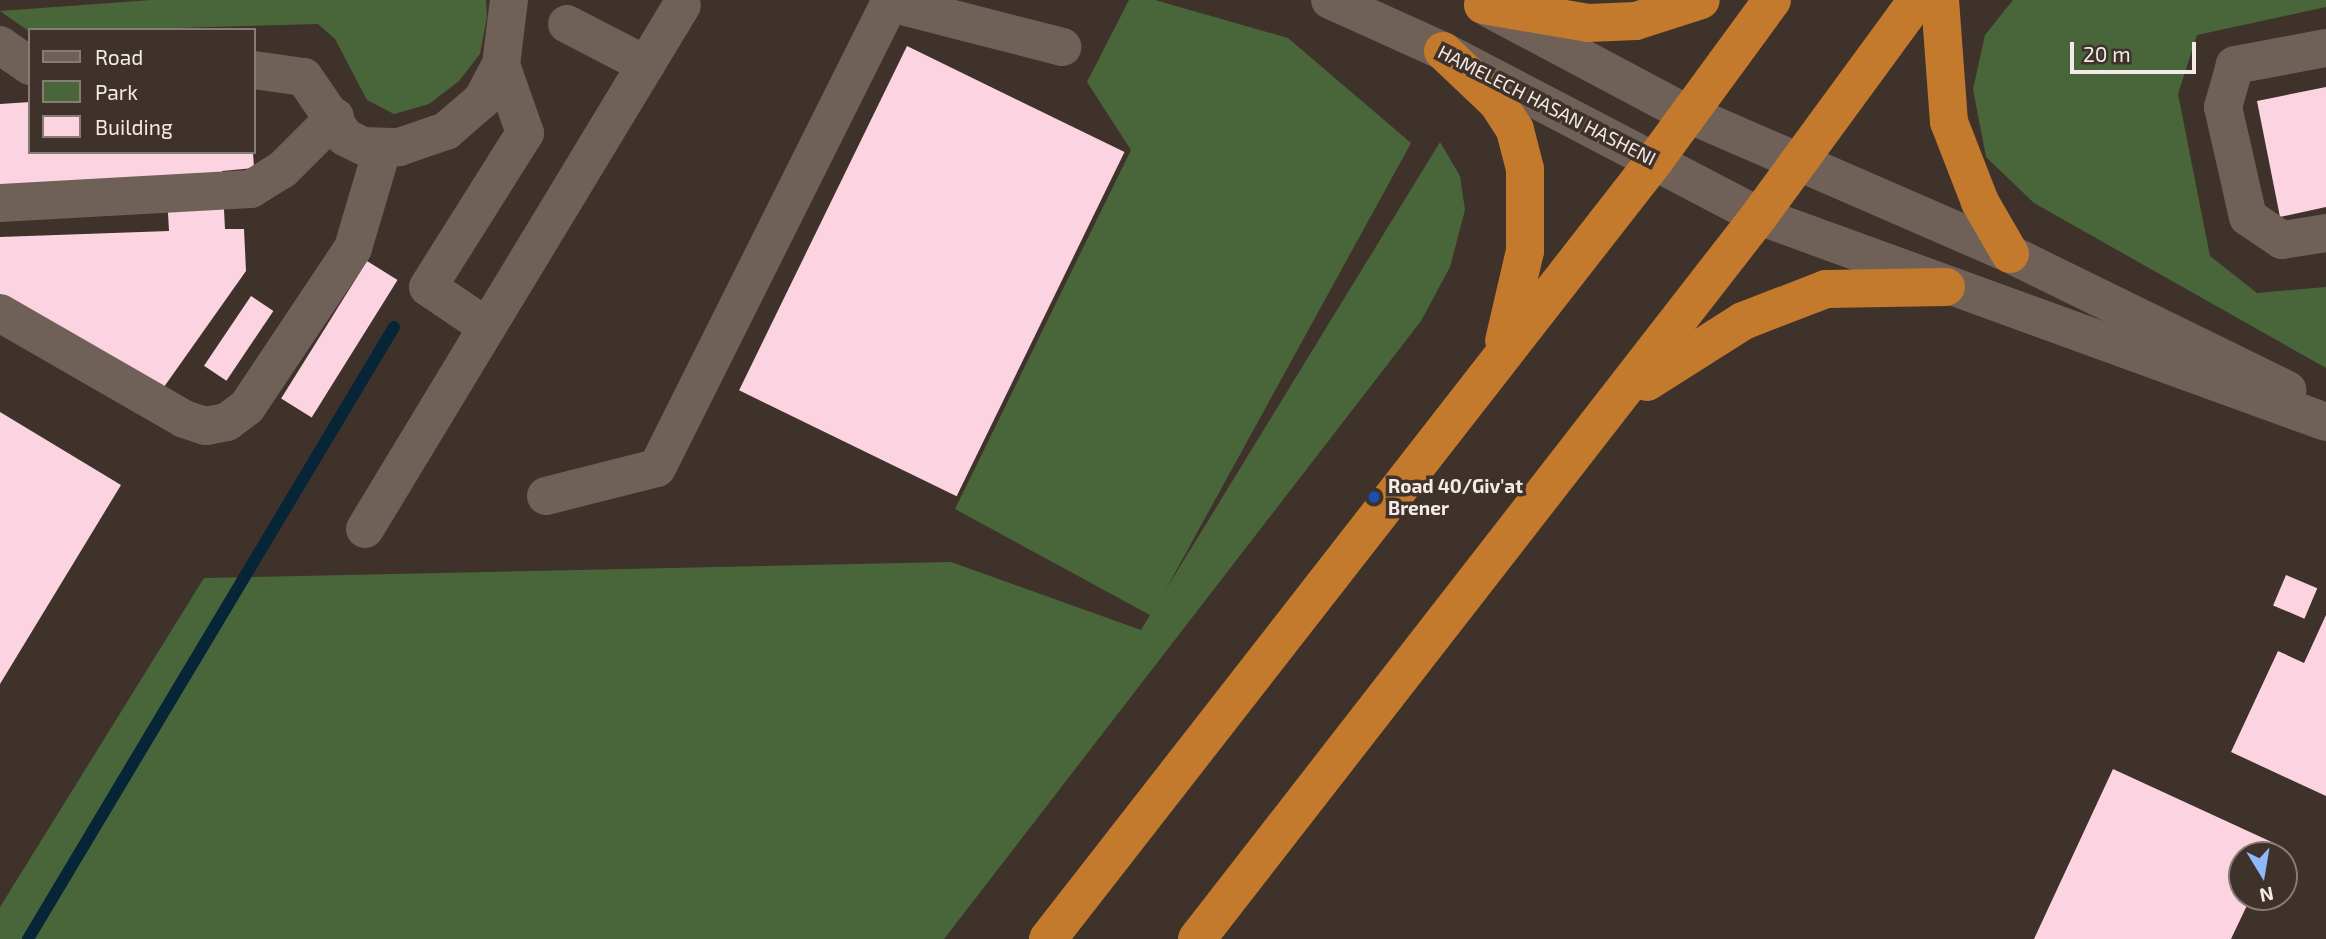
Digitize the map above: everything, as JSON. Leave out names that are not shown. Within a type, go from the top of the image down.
[{"type":"highway","points":[[1478,2],[1588,23],[1636,21],[1701,0]]},
{"type":"highway","points":[[1048,939],[1655,160],[1686,113],[1772,0]]},
{"type":"highway","points":[[1197,939],[1759,216],[1794,163],[1917,0]]},
{"type":"highway","points":[[1940,0],[1949,122],[1980,202],[2010,254]]},
{"type":"highway","points":[[1443,51],[1497,102],[1516,130],[1525,169],[1529,210],[1520,283],[1493,368]]},
{"type":"highway","points":[[1592,433],[1680,357],[1782,305],[1865,285],[1945,287]]},
{"type":"street","points":[[256,69],[304,77],[335,117],[345,137],[383,147],[446,131],[482,100],[501,65],[509,0]]},
{"type":"street","name":"HAMELECH HASAN HASHENI","points":[[1331,0],[1443,51],[1759,216],[1945,287],[2326,422]]},
{"type":"street","points":[[546,496],[657,468],[891,1],[1062,47]]},
{"type":"street","points":[[1478,2],[1686,113],[1794,163],[2010,254],[2219,352],[2326,412]]},
{"type":"street","points":[[365,529],[682,5]]},
{"type":"street","points":[[568,24],[646,65]]},
{"type":"street","points":[[0,45],[28,65]]},
{"type":"street","points":[[2326,48],[2235,65],[2223,107],[2248,217],[2282,240],[2326,233]]},
{"type":"street","points":[[487,327],[428,287],[524,133],[501,65]]},
{"type":"street","points":[[0,203],[251,189],[282,170],[335,117]]},
{"type":"street","points":[[0,313],[184,419],[206,426],[227,422],[247,407],[353,248],[383,147]]},
{"type":"green space","points":[[151,0],[486,0],[487,17],[480,54],[459,81],[429,104],[394,114],[367,100],[335,39],[318,24],[28,28],[28,31],[0,11]]},
{"type":"green space","points":[[1129,0],[1155,0],[1288,38],[1411,143],[1165,591],[1440,142],[1460,176],[1465,210],[1450,267],[1421,321],[944,939],[0,939],[0,907],[204,578],[951,562],[1141,630],[1150,615],[955,509],[1131,150],[1087,82]]},
{"type":"green space","points":[[2013,0],[2326,0],[2326,7],[2197,35],[2178,94],[2210,256],[2257,293],[2326,287],[2326,368],[2034,203],[1986,157],[1973,89],[1985,35]]},
{"type":"building","points":[[907,46],[1125,152],[957,496],[739,390]]},
{"type":"building","points":[[2326,87],[2326,207],[2280,217],[2257,101]]},
{"type":"building","points":[[28,102],[28,154],[253,154],[254,168],[222,171],[225,229],[244,229],[246,271],[159,394],[0,304],[0,237],[169,231],[166,178],[0,190],[0,104]]},
{"type":"building","points":[[367,261],[398,280],[312,417],[281,398]]},
{"type":"building","points":[[251,296],[273,311],[226,381],[204,366]]},
{"type":"building","points":[[0,412],[121,485],[0,684]]},
{"type":"building","points":[[2286,575],[2317,588],[2304,619],[2273,605]]},
{"type":"building","points":[[2326,615],[2326,796],[2231,752],[2278,651],[2304,663]]},
{"type":"building","points":[[2113,769],[2269,841],[2228,841],[2228,911],[2244,911],[2231,939],[2034,939]]},
{"type":"waterway","points":[[28,939],[394,327]]},
{"type":"place","name":"Road 40/Giv'at Brener","points":[[1374,497]]}]
